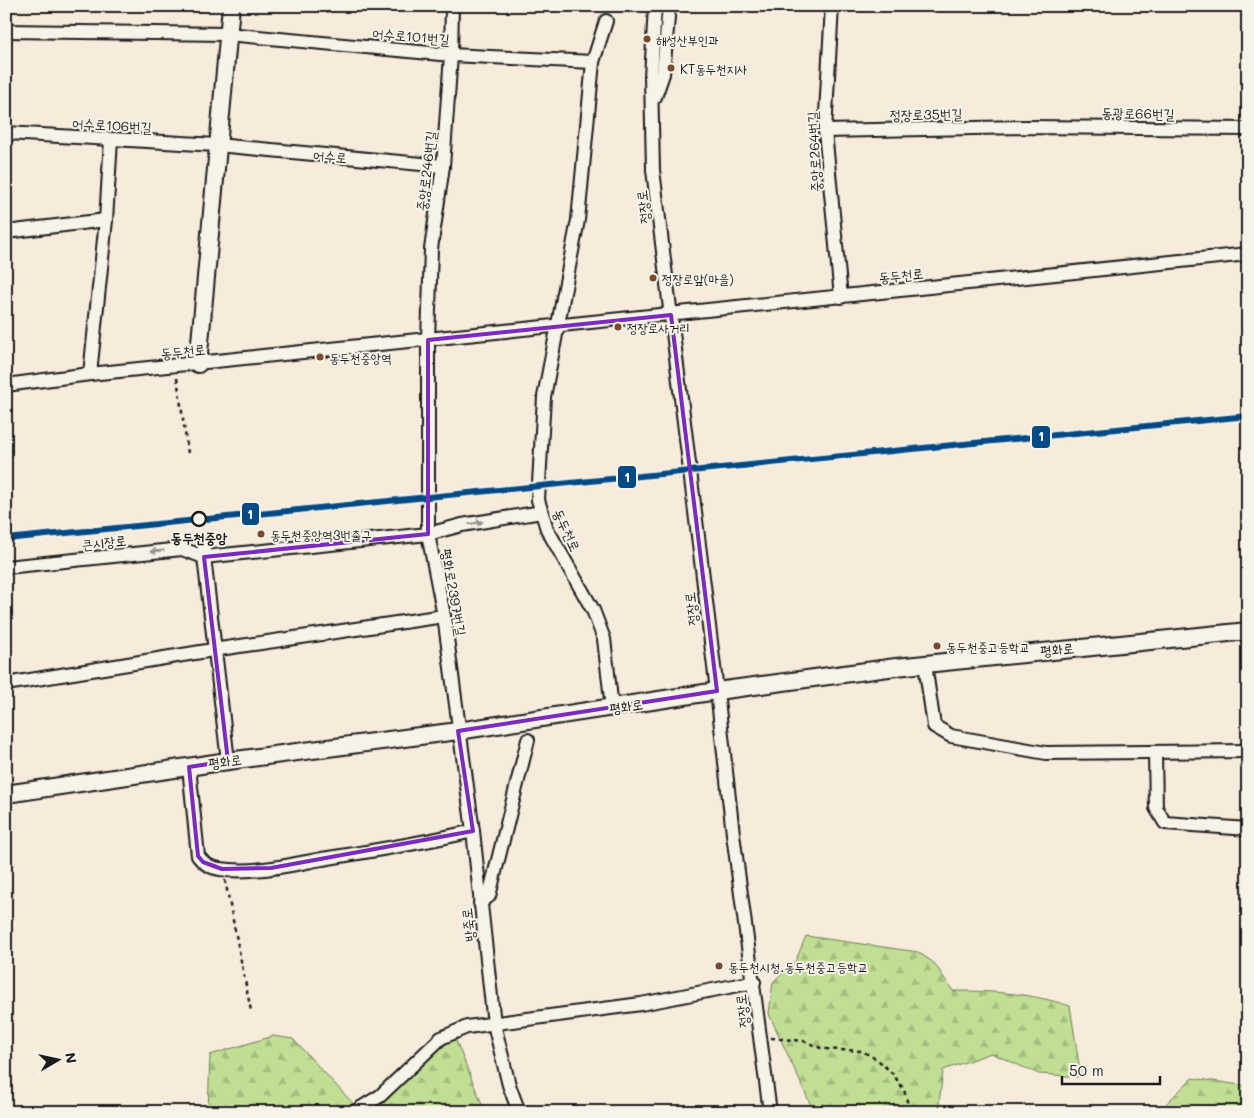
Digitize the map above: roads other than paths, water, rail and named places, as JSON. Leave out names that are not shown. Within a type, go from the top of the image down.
[{"type":"main road","points":[[198,364],[231,6]]},
{"type":"main road","name":"평화로","points":[[6,794],[228,761],[458,731],[718,691],[925,664],[1248,631]]},
{"type":"street","name":"중앙로246번길","points":[[428,340],[431,249],[443,166],[451,55],[452,6]]},
{"type":"street","name":"정장로","points":[[655,6],[651,77],[653,170],[718,691],[733,834],[770,1112]]},
{"type":"street","points":[[653,102],[663,74],[669,6]]},
{"type":"street","name":"중앙로264번길","points":[[832,6],[825,131],[841,297]]},
{"type":"street","name":"동두천로","points":[[606,21],[593,62],[578,220],[544,397],[538,500],[547,529],[593,610],[604,639],[612,708]]},
{"type":"street","name":"어수로101번길","points":[[6,31],[227,34],[451,55],[593,62]]},
{"type":"street","name":"정장로35번길","points":[[825,131],[1028,127]]},
{"type":"street","name":"동광로66번길","points":[[1028,127],[1248,129]]},
{"type":"street","name":"어수로106번길","points":[[6,133],[217,145]]},
{"type":"street","points":[[90,374],[106,220],[111,140]]},
{"type":"street","name":"어수로","points":[[217,145],[443,166]]},
{"type":"street","points":[[6,232],[106,220]]},
{"type":"street","name":"동두천로","points":[[6,385],[90,374],[175,367],[1248,254]]},
{"type":"street","points":[[428,340],[428,534],[462,525],[542,512]]},
{"type":"street","name":"평화로2397번길","points":[[204,558],[428,534],[444,616],[458,731]]},
{"type":"street","points":[[204,544],[213,650],[228,761]]},
{"type":"street","name":"큰시장로","points":[[6,566],[182,549],[204,558]]},
{"type":"street","points":[[6,684],[213,650],[444,616]]},
{"type":"street","points":[[925,664],[934,726],[950,736],[1046,754],[1248,751]]},
{"type":"street","name":"방죽로","points":[[458,731],[473,831],[494,1024],[509,1085],[519,1112]]},
{"type":"street","points":[[480,903],[489,896],[528,740]]},
{"type":"street","points":[[1155,753],[1156,808],[1165,823],[1248,830]]},
{"type":"street","points":[[189,767],[198,856],[203,862],[222,869],[284,866],[411,845],[473,831]]},
{"type":"street","points":[[354,1112],[380,1096],[441,1038],[467,1027],[641,1004],[754,982]]},
{"type":"place","name":"해성산부인과","points":[[647,39]]},
{"type":"place","name":"KT동두천지사","points":[[671,68]]},
{"type":"place","name":"정장로앞(마을)","points":[[653,278]]},
{"type":"place","name":"정장로사거리","points":[[618,327]]},
{"type":"place","name":"동두천중앙역","points":[[320,357]]},
{"type":"place","name":"동두천중앙","points":[[199,519]]},
{"type":"place","name":"동두천중앙역3번출구","points":[[261,534]]},
{"type":"place","name":"동두천중고등학교","points":[[937,646]]},
{"type":"place","name":"동두천시청.동두천중고등학교","points":[[719,966]]}]
